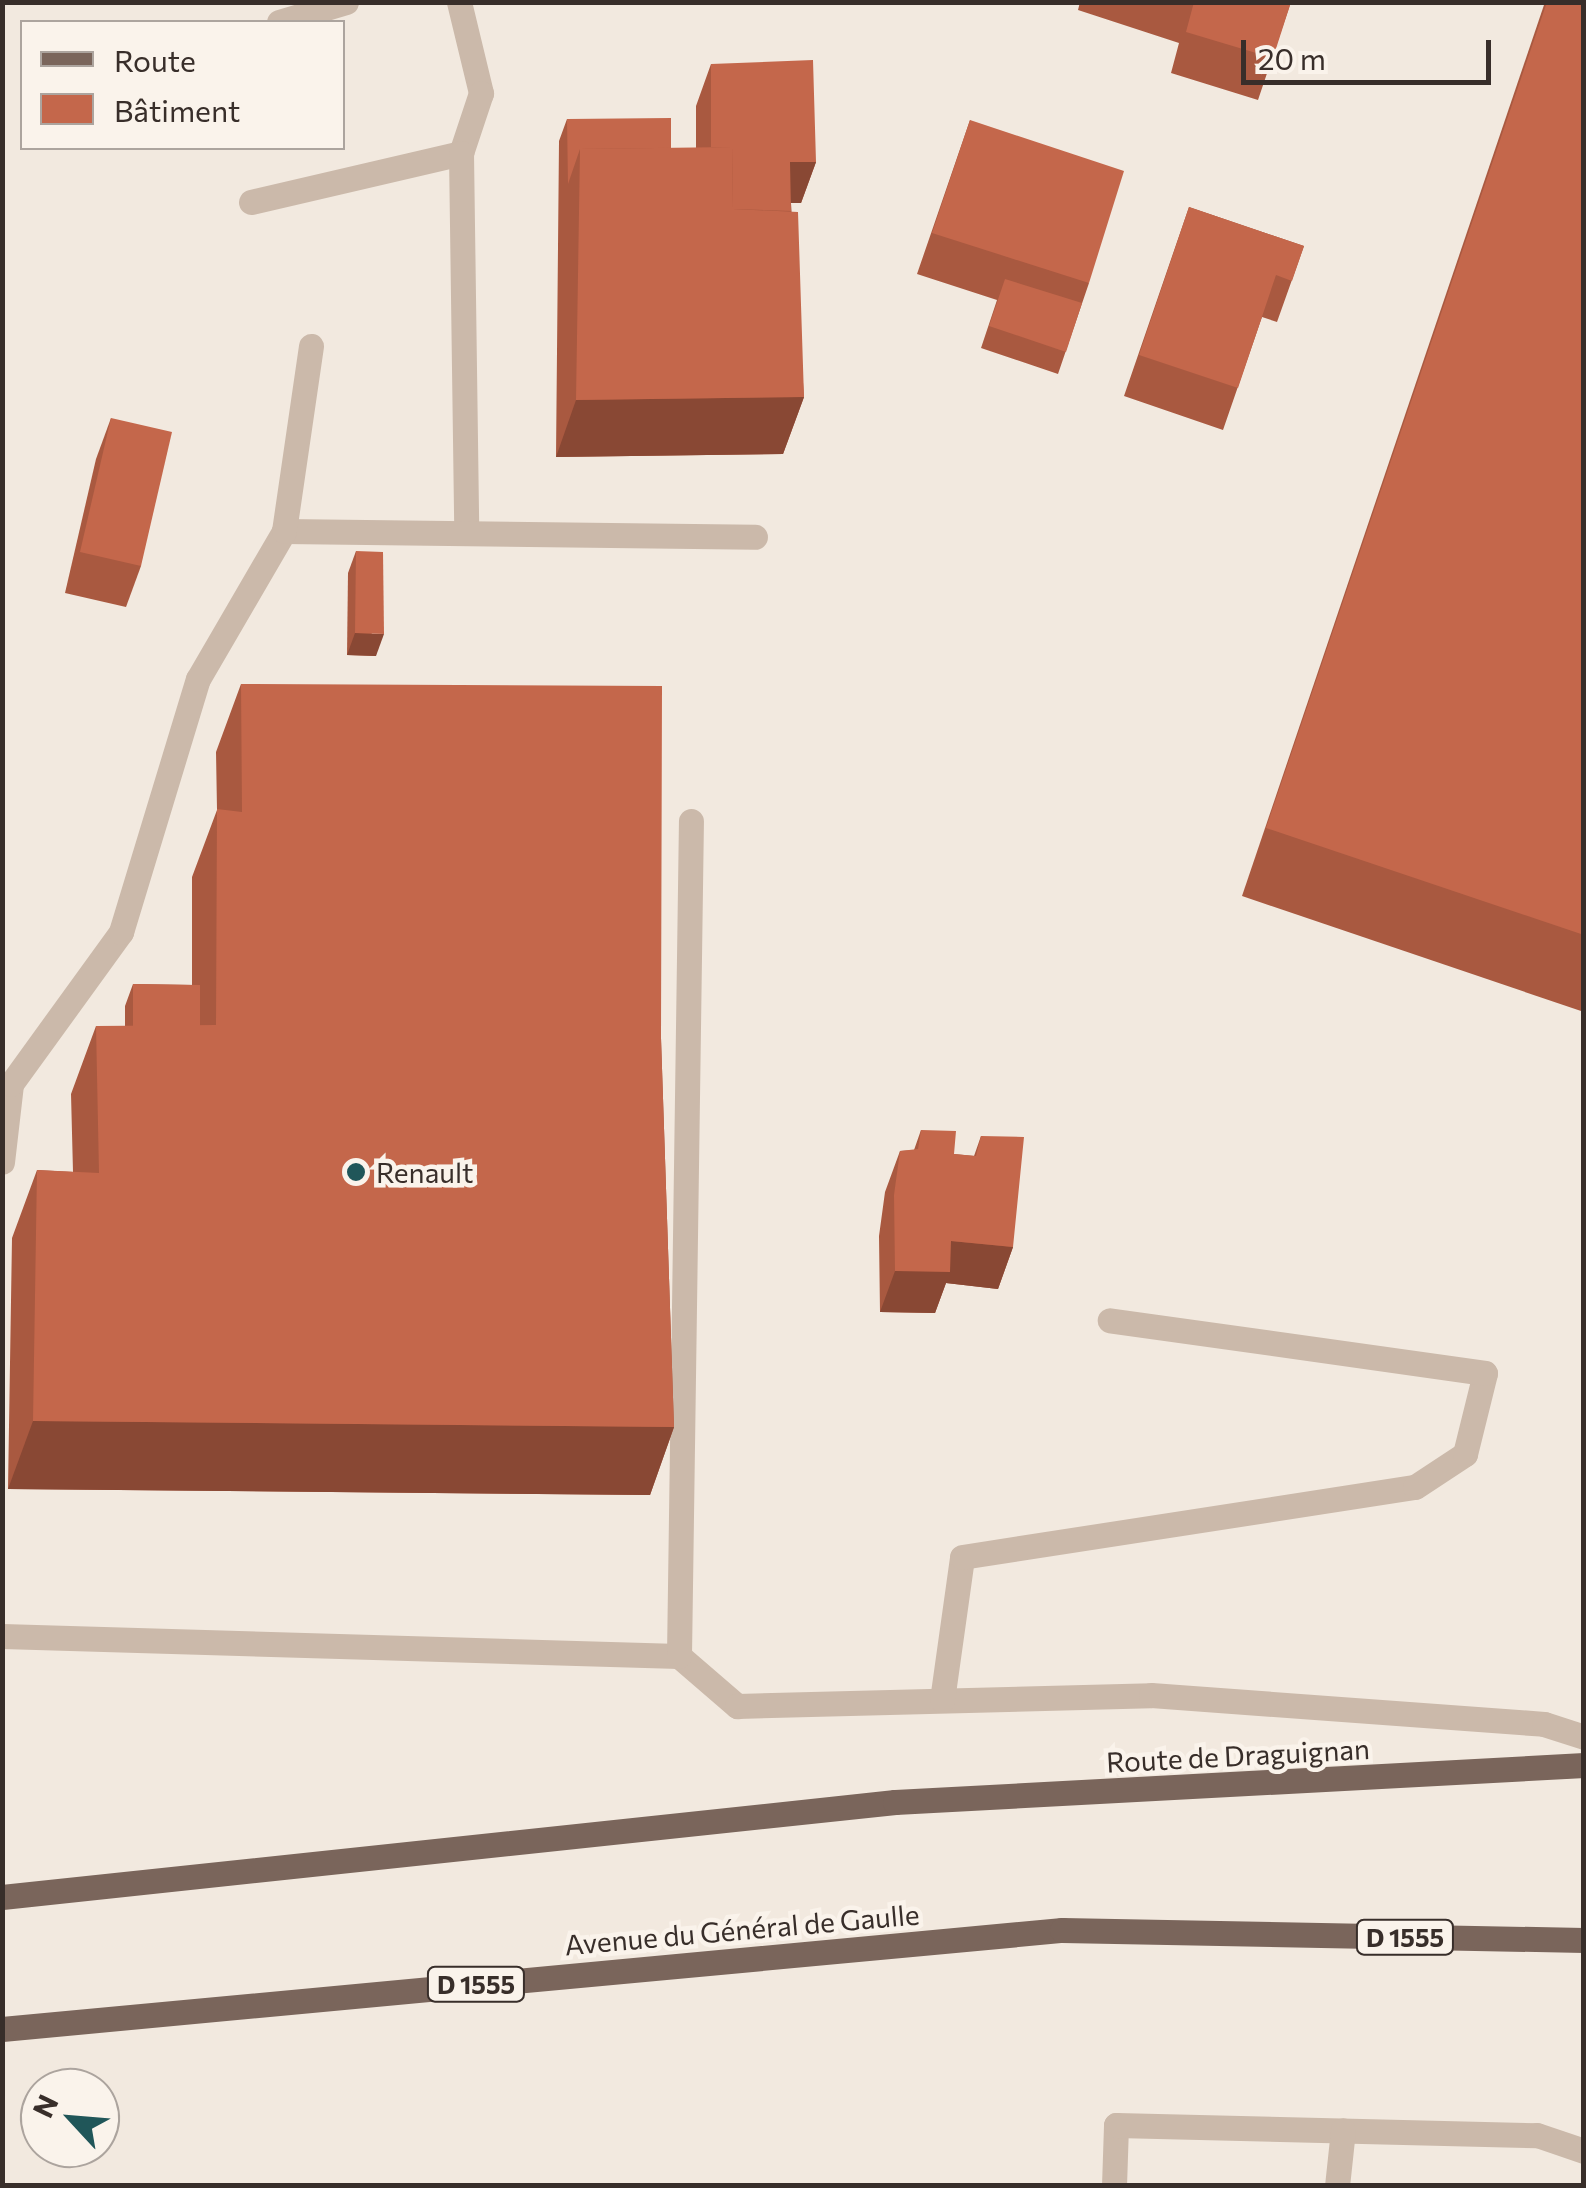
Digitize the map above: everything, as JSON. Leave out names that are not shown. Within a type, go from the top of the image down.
[{"type":"main road","name":"Route de Draguignan","points":[[2,1897],[895,1802],[1584,1765]]},
{"type":"main road","name":"Avenue du Général de Gaulle","points":[[2,2028],[1062,1930],[1584,1940]]},
{"type":"lane","points":[[286,20],[346,2]]},
{"type":"lane","points":[[459,2],[481,93],[461,153],[466,533]]},
{"type":"lane","points":[[251,202],[461,153]]},
{"type":"lane","points":[[2,1162],[12,1084],[121,932],[198,679],[284,531],[312,346]]},
{"type":"lane","points":[[284,531],[755,537]]},
{"type":"lane","points":[[679,1656],[690,821]]},
{"type":"lane","points":[[942,1700],[962,1557],[1415,1488],[1465,1454],[1484,1372],[1110,1320]]},
{"type":"lane","points":[[2,1636],[679,1656],[738,1706],[1150,1694],[1544,1724],[1584,1737]]},
{"type":"lane","points":[[1114,2186],[1116,2124],[1537,2135],[1584,2151]]},
{"type":"lane","points":[[1337,2186],[1343,2130]]},
{"type":"building","points":[[1194,2],[1291,2],[1273,58],[1186,32]]},
{"type":"building","points":[[1547,2],[1584,2],[1584,935],[1266,828]]},
{"type":"building","points":[[813,60],[816,162],[790,162],[791,211],[733,209],[732,147],[711,147],[711,64]]},
{"type":"building","points":[[671,118],[671,148],[580,149],[568,184],[567,119]]},
{"type":"building","points":[[970,120],[1124,171],[1089,283],[932,233]]},
{"type":"building","points":[[732,147],[733,209],[798,212],[804,397],[576,400],[580,149]]},
{"type":"building","points":[[1189,207],[1304,246],[1292,281],[1276,275],[1238,388],[1139,355]]},
{"type":"building","points":[[1005,279],[1082,303],[1066,352],[989,326]]},
{"type":"building","points":[[111,418],[172,432],[141,566],[80,552]]},
{"type":"building","points":[[356,551],[383,552],[384,634],[355,633]]},
{"type":"building","name":"Renault","points":[[241,684],[662,686],[661,1038],[674,1427],[33,1421],[37,1170],[99,1173],[96,1026],[216,1025],[217,809],[242,812]]},
{"type":"building","points":[[133,984],[200,985],[200,1026],[133,1026]]},
{"type":"building","points":[[921,1130],[956,1131],[954,1154],[976,1156],[981,1136],[1024,1137],[1013,1247],[951,1241],[950,1272],[895,1271],[894,1195],[900,1151],[918,1149]]},
{"type":"place","name":"Renault","points":[[356,1172]]}]
